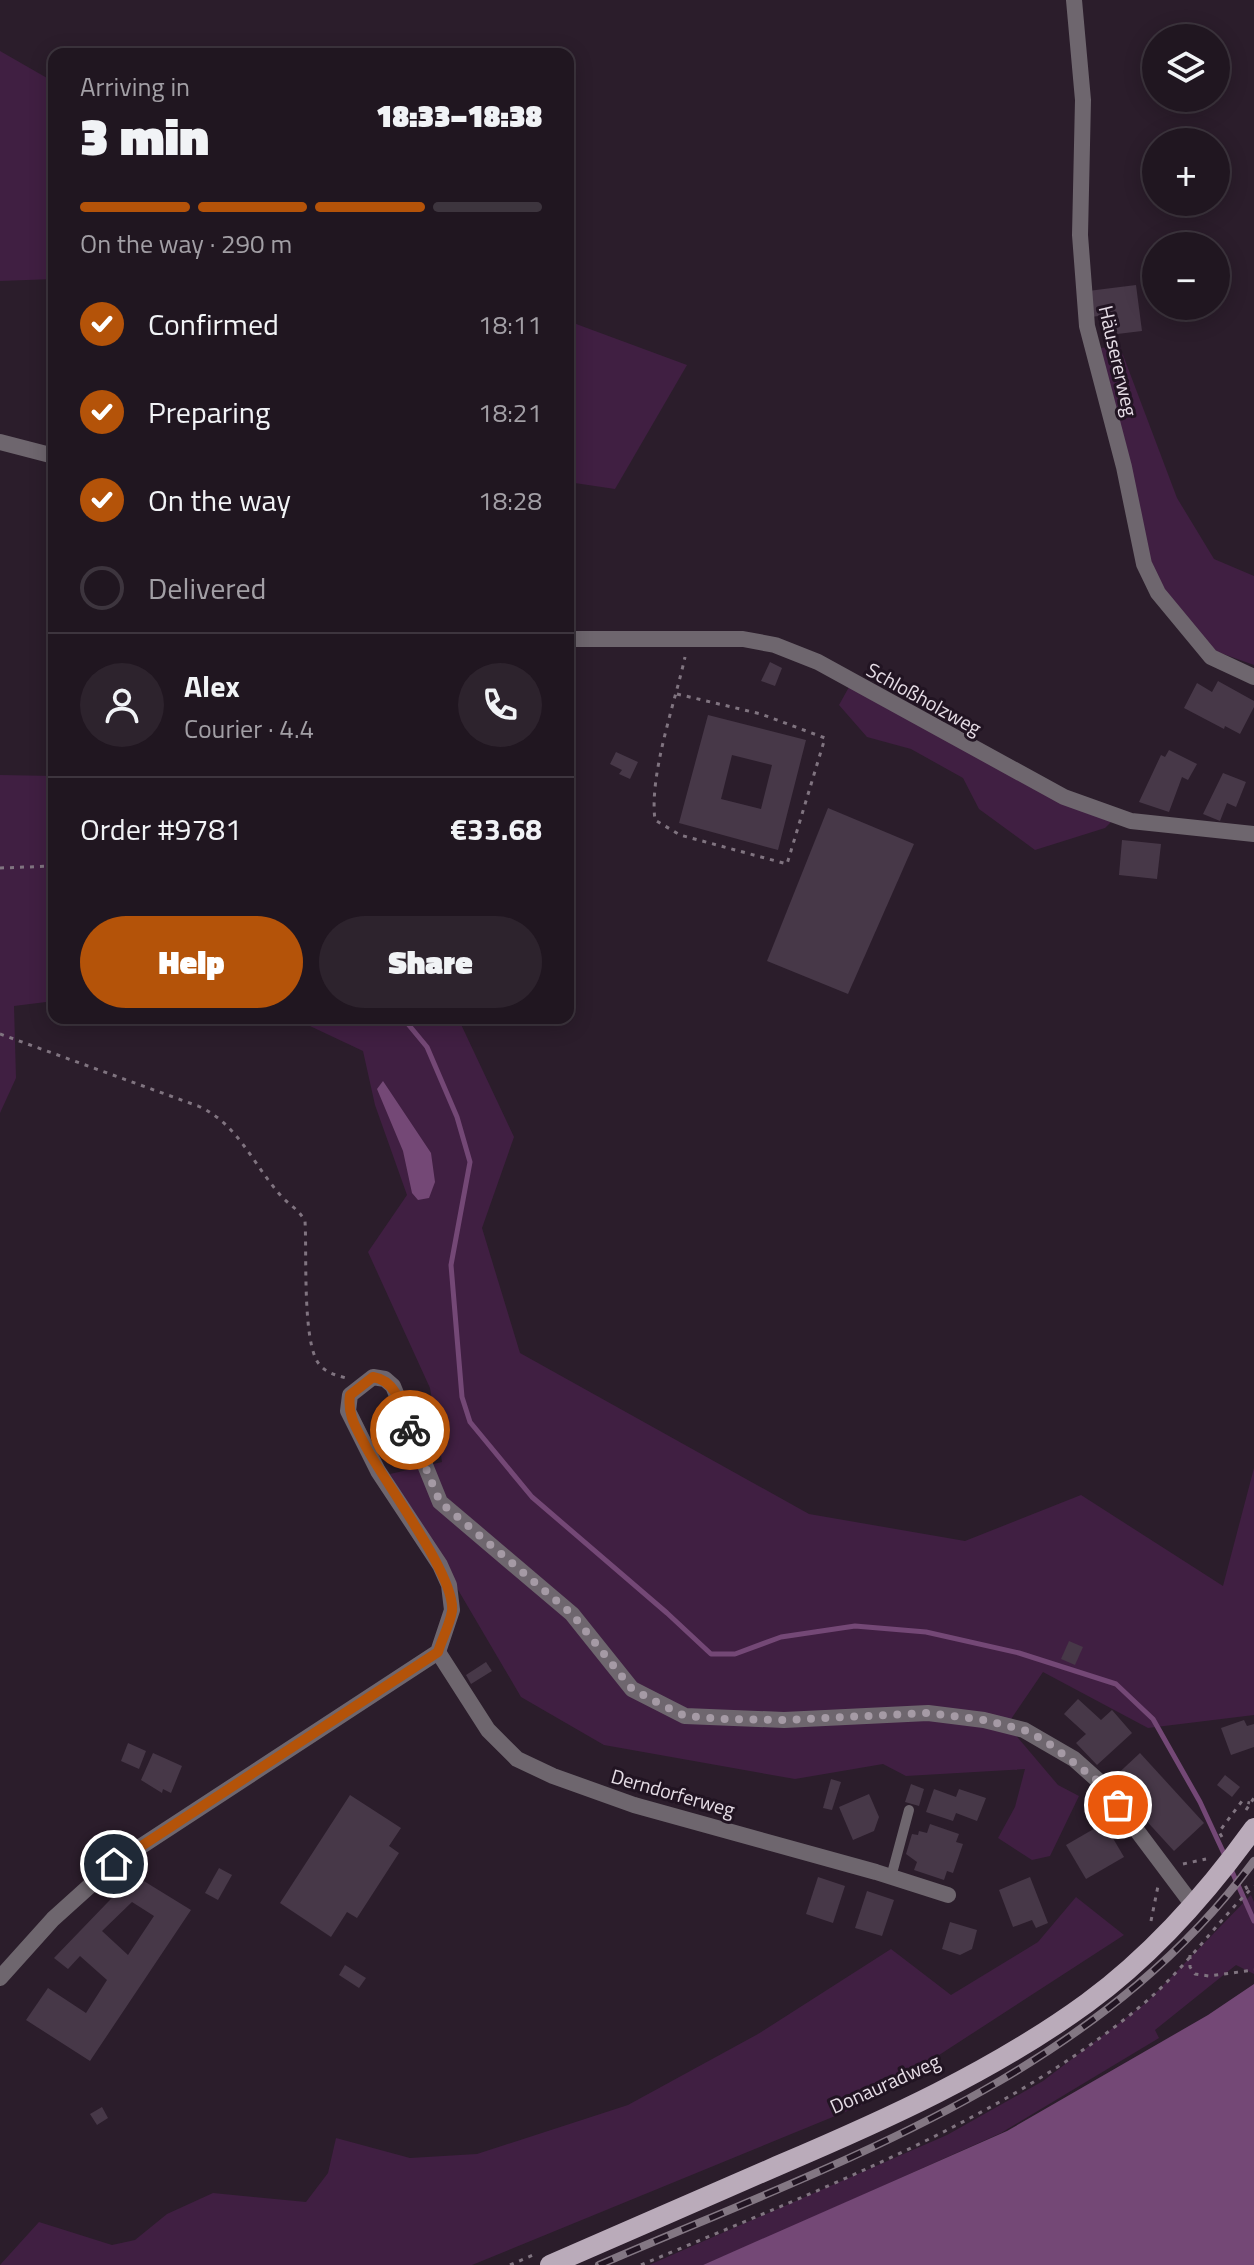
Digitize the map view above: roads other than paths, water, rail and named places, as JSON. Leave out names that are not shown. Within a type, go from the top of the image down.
[{"type":"main road","points":[[546,2258],[856,2132],[968,2078],[1089,2002],[1141,1957],[1192,1904],[1250,1834]]},
{"type":"street","name":"Häusererweg","points":[[1074,0],[1083,100],[1080,235],[1087,326],[1124,467],[1144,564],[1158,593],[1211,657],[1254,677]]},
{"type":"street","points":[[0,442],[48,454]]},
{"type":"street","name":"Schloßholzweg","points":[[574,639],[690,638],[775,645],[818,662],[1064,797],[1131,821],[1254,834]]},
{"type":"street","points":[[0,1978],[53,1919],[114,1864],[438,1652],[452,1610],[449,1585],[440,1565],[372,1459],[348,1411],[350,1395],[373,1377],[385,1379],[393,1386],[440,1502],[572,1614],[632,1689],[685,1716],[784,1720],[928,1713],[984,1720],[1024,1730],[1074,1759],[1102,1784],[1192,1904]]},
{"type":"street","name":"Derndorferweg","points":[[438,1652],[488,1730],[517,1759],[553,1776],[634,1805],[948,1895]]},
{"type":"lane","points":[[891,1877],[909,1810]]},
{"type":"waterway","points":[[408,1024],[427,1047],[457,1117],[470,1162],[451,1265],[462,1397],[470,1422],[532,1497],[711,1654],[735,1654],[781,1637],[855,1626],[926,1632],[1019,1653],[1116,1684],[1153,1719],[1200,1802],[1226,1858]]},
{"type":"waterway","points":[[1230,1867],[1254,1921]]},
{"type":"railway","points":[[599,2265],[868,2149],[955,2106],[1039,2057],[1117,2001],[1189,1936],[1254,1861]]}]
